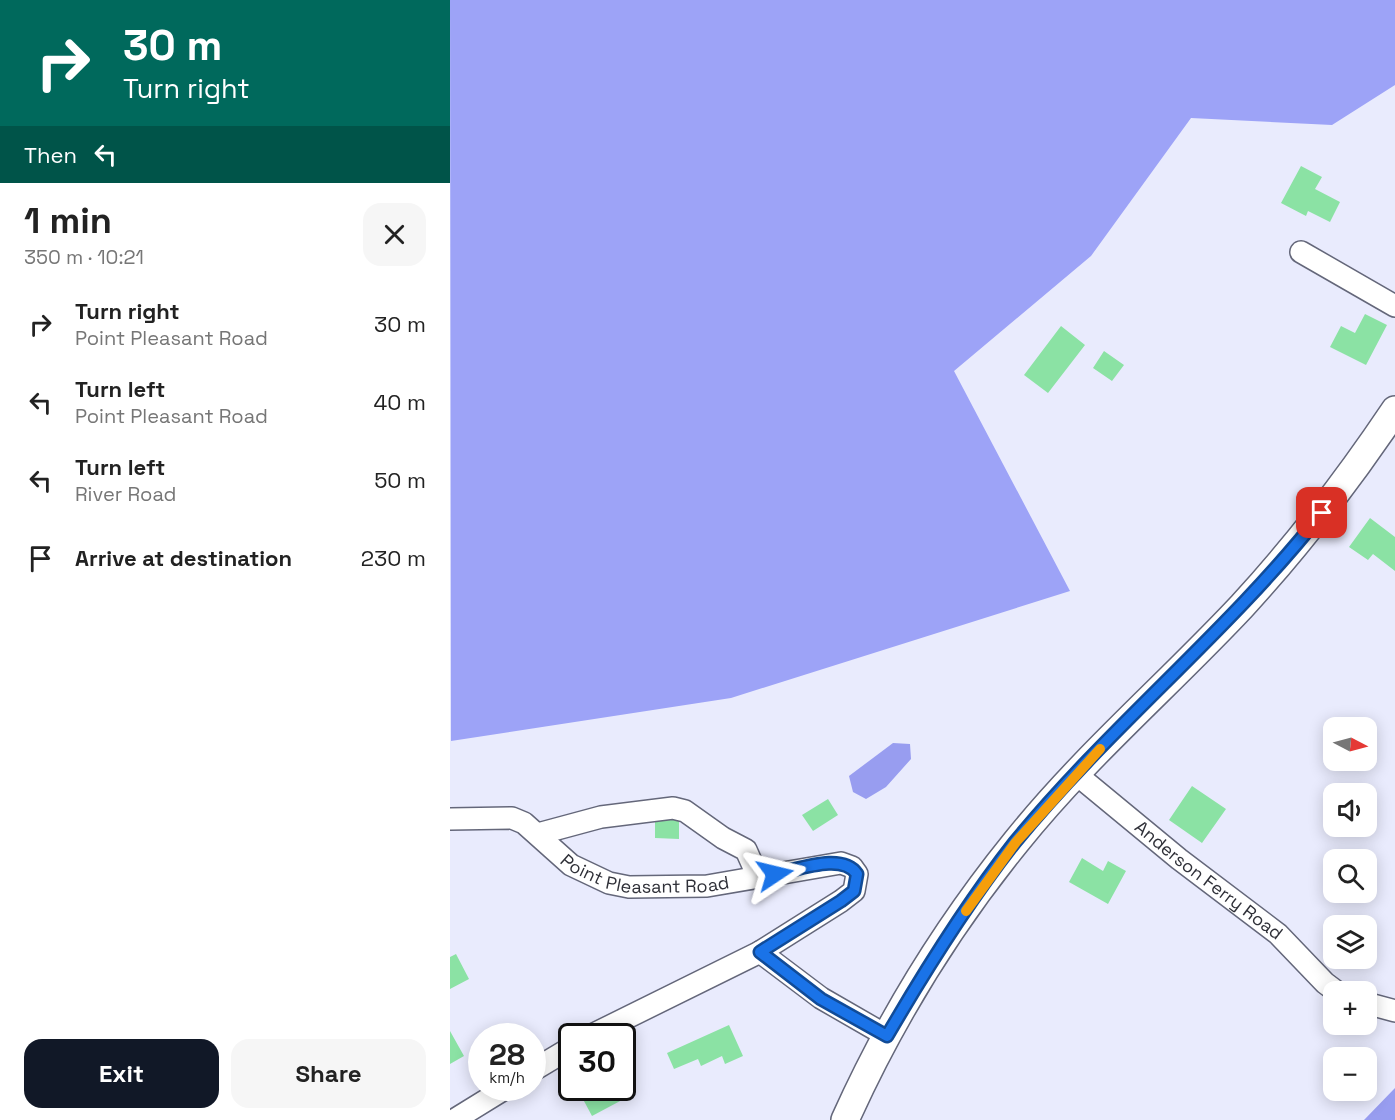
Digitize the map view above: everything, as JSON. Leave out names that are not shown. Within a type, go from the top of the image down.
[{"type":"main road","points":[[845,1120],[887,1036],[922,976],[1016,842],[1076,774],[1241,607],[1296,546],[1349,479],[1395,410]]},
{"type":"street","points":[[1301,252],[1395,306]]},
{"type":"street","name":"Anderson Ferry Road","points":[[1076,774],[1179,859],[1278,934],[1323,981]]},
{"type":"street","points":[[538,834],[601,818],[673,808],[685,811],[723,838],[746,850],[758,877]]},
{"type":"street","name":"Point Pleasant Road","points":[[450,819],[512,818],[524,822],[571,865],[609,883],[629,887],[707,886],[841,863],[852,867],[857,874],[854,891],[760,952]]},
{"type":"street","points":[[616,1023],[760,952],[821,999],[887,1036]]},
{"type":"street","points":[[1377,1006],[1395,1011]]},
{"type":"street","points":[[454,1120],[485,1101]]},
{"type":"shaded area","points":[[450,0],[1395,0],[1395,85],[1332,125],[1191,118],[1091,256],[954,371],[1070,591],[731,698],[451,741]]},
{"type":"shaded area","points":[[893,743],[910,744],[911,759],[886,787],[866,799],[853,792],[849,776]]},
{"type":"shaded area","points":[[1395,1088],[1395,1120],[1364,1120]]},
{"type":"building","points":[[1301,166],[1322,177],[1315,189],[1340,202],[1330,222],[1308,211],[1306,216],[1281,203]]},
{"type":"building","points":[[1365,314],[1387,325],[1366,365],[1330,347],[1341,326],[1355,333]]},
{"type":"building","points":[[1061,326],[1085,345],[1048,393],[1024,375]]},
{"type":"building","points":[[1104,351],[1124,365],[1112,381],[1093,368]]},
{"type":"building","points":[[1370,518],[1395,537],[1395,571],[1373,554],[1368,560],[1349,547]]},
{"type":"building","points":[[1192,786],[1226,809],[1202,843],[1169,820]]},
{"type":"building","points":[[828,799],[838,815],[813,831],[802,815]]},
{"type":"building","points":[[655,817],[679,817],[679,839],[655,838]]},
{"type":"building","points":[[1082,858],[1103,871],[1108,861],[1126,871],[1108,904],[1069,882]]},
{"type":"building","points":[[456,954],[469,979],[450,989],[450,957]]},
{"type":"building","points":[[729,1025],[743,1056],[725,1064],[722,1056],[701,1066],[698,1059],[674,1069],[667,1053]]},
{"type":"building","points":[[450,1031],[464,1056],[450,1064]]},
{"type":"building","points":[[584,1101],[620,1101],[592,1116]]},
{"type":"slow traffic","points":[[966,911],[1016,842],[1100,749]]},
{"type":"route","points":[[775,874],[841,863],[852,867],[857,874],[854,891],[760,952],[821,999],[887,1036],[922,976],[1016,842],[1076,774],[1241,607],[1296,546],[1322,513]]}]
